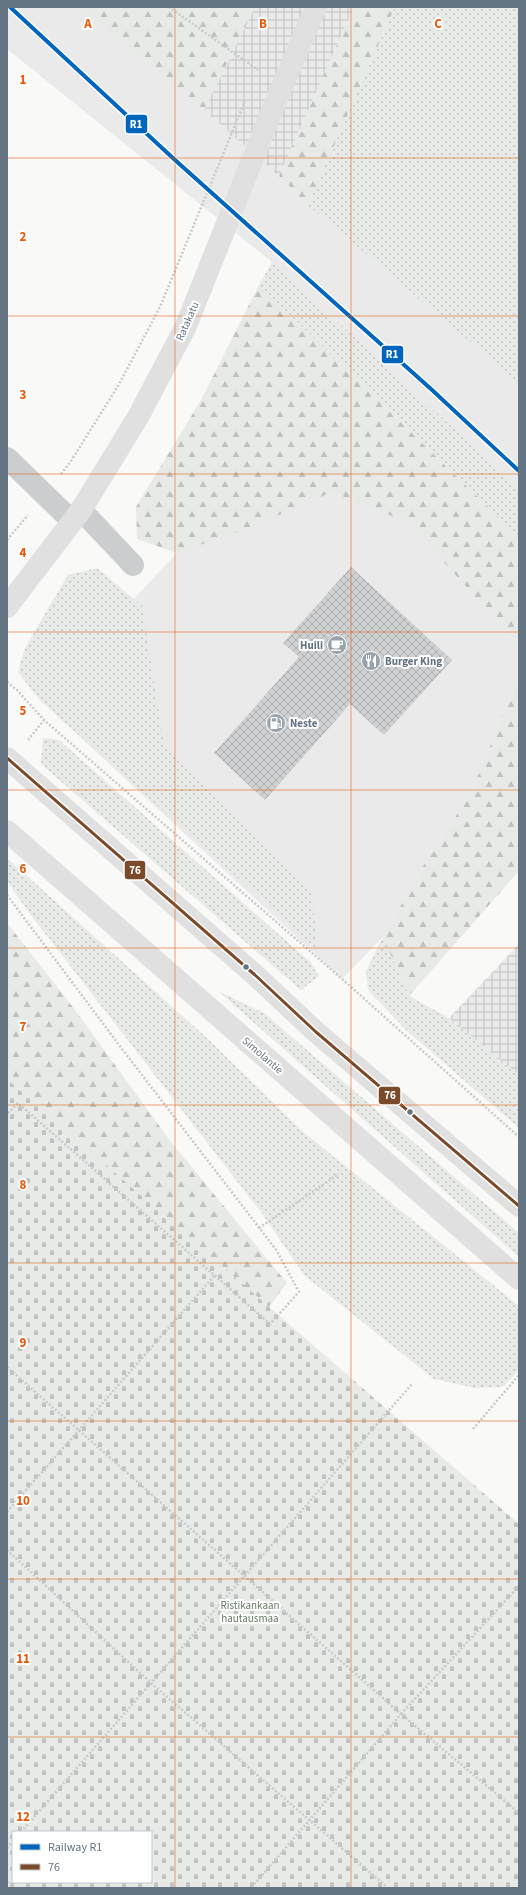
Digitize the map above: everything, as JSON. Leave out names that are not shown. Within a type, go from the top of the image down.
[{"type":"main road","name":"Ratakatu","points":[[7,607],[76,516],[138,417],[186,326],[275,103],[316,7]]},
{"type":"main road","points":[[7,758],[255,975],[316,1032],[519,1206]]},
{"type":"main road","name":"Simolantie","points":[[7,831],[519,1279]]},
{"type":"lane","points":[[7,458],[44,494],[76,516],[133,565]]},
{"type":"path","points":[[169,7],[258,70]]},
{"type":"path","points":[[255,77],[262,63]]},
{"type":"path","points":[[7,540],[71,461],[118,386],[160,307],[246,98]]},
{"type":"path","points":[[7,682],[17,690],[44,720],[342,979],[519,1136]]},
{"type":"path","points":[[7,895],[123,1051],[277,1251],[299,1292],[270,1324],[18,1103],[7,1114]]},
{"type":"path","points":[[259,1228],[339,1174]]},
{"type":"path","points":[[7,1512],[214,1276]]},
{"type":"path","points":[[7,1368],[401,1714],[519,1813]]},
{"type":"path","points":[[473,1429],[519,1375]]},
{"type":"path","points":[[22,1831],[412,1384]]},
{"type":"path","points":[[7,1550],[151,1683],[388,1888]]},
{"type":"path","points":[[251,1888],[401,1714],[519,1586]]},
{"type":"path","points":[[516,1589],[519,1592]]},
{"type":"path","points":[[7,1882],[14,1888]]},
{"type":"shaded area","points":[[7,7],[77,7],[204,110],[279,176],[308,205],[519,383],[519,488],[272,262],[7,49]]},
{"type":"shaded area","points":[[255,7],[354,7],[279,176],[204,110]]},
{"type":"shaded area","points":[[332,492],[409,523],[519,646],[519,677],[469,797],[429,856],[383,937],[342,979],[39,699],[177,553]]},
{"type":"shaded area","points":[[519,944],[519,1075],[449,1018]]},
{"type":"green space","points":[[77,7],[255,7],[204,110]]},
{"type":"green space","points":[[354,7],[395,7],[308,205],[279,176]]},
{"type":"green space","points":[[395,7],[516,7],[519,9],[519,383],[308,205]]},
{"type":"green space","points":[[272,262],[519,488],[519,537],[259,285]]},
{"type":"green space","points":[[259,285],[519,537],[519,646],[409,523],[332,492],[254,526],[177,553],[137,539],[136,507],[201,400]]},
{"type":"green space","points":[[97,568],[142,606],[164,745],[312,892],[317,949],[39,699],[18,672],[25,648],[68,575]]},
{"type":"green space","points":[[519,677],[519,871],[409,996],[383,937],[429,856],[469,797]]},
{"type":"green space","points":[[43,738],[59,740],[310,962],[319,976],[301,990],[41,764]]},
{"type":"green space","points":[[7,858],[209,1040],[302,1131],[519,1306],[519,1370],[503,1387],[475,1388],[434,1379],[305,1276],[261,1212],[30,914],[7,881]]},
{"type":"green space","points":[[7,923],[75,1010],[171,1142],[287,1283],[268,1308],[7,1079]]},
{"type":"green space","points":[[383,937],[409,996],[449,1018],[519,1075],[519,1128],[406,1030],[368,990],[366,971]]},
{"type":"green space","points":[[218,991],[264,1013],[519,1233],[519,1257]]},
{"type":"green space","name":"Ristikankaan hautausmaa","points":[[7,1079],[519,1524],[519,1888],[7,1888]]},
{"type":"building","points":[[351,567],[452,660],[384,735],[350,704],[265,800],[214,753],[299,657],[283,643]]},
{"type":"rail line","name":"R1","points":[[10,7],[175,160],[431,389],[519,471]]},
{"type":"transit line","name":"76","points":[[7,758],[255,975],[316,1032],[519,1206]]},
{"type":"place","name":"Huili","points":[[337,645]]},
{"type":"place","name":"Burger King","points":[[371,661]]},
{"type":"place","name":"Neste","points":[[276,723]]}]
